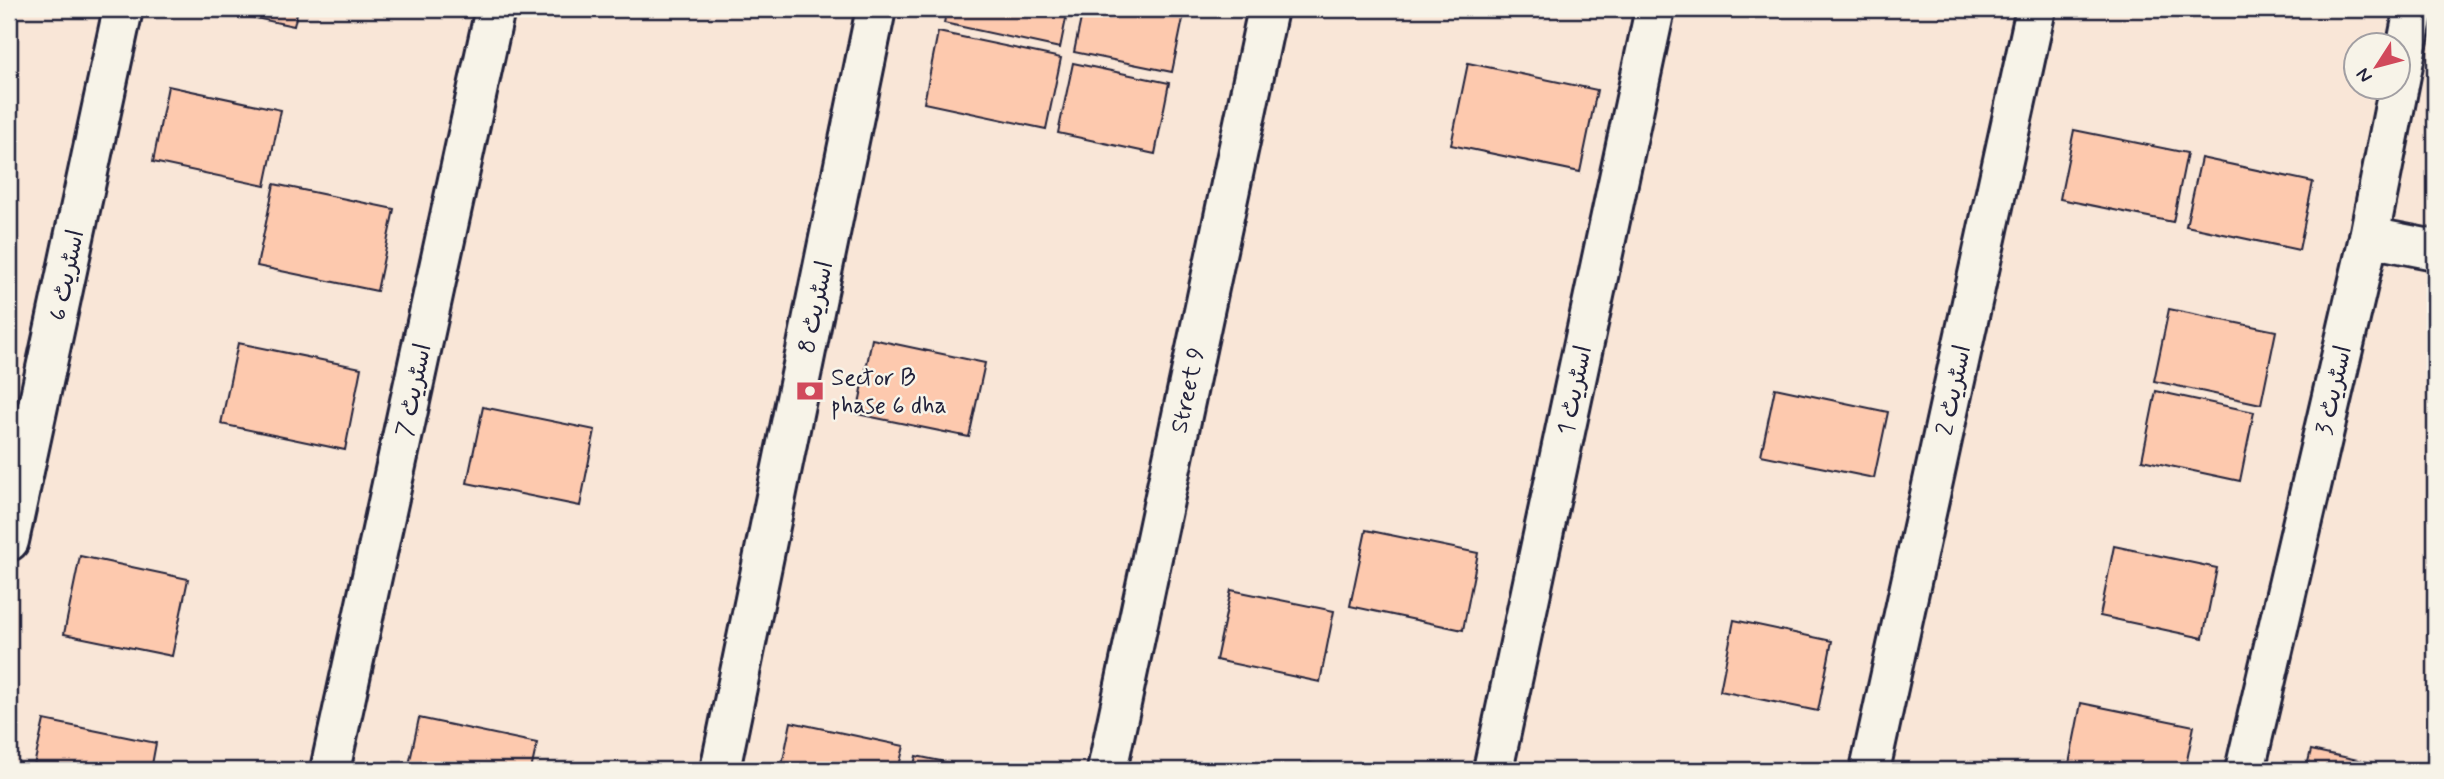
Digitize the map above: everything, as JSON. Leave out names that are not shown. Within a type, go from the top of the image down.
[{"type":"street","name":"اسٹریٹ 6","points":[[9,541],[123,9]]},
{"type":"street","name":"اسٹریٹ 7","points":[[330,770],[495,9]]},
{"type":"street","name":"اسٹریٹ 8","points":[[720,770],[876,9]]},
{"type":"street","name":"Street 9","points":[[1107,770],[1268,9]]},
{"type":"street","name":"اسٹریٹ 1","points":[[1493,770],[1655,9]]},
{"type":"street","name":"اسٹریٹ 2","points":[[1870,770],[2036,9]]},
{"type":"street","name":"اسٹریٹ 3","points":[[2245,770],[2369,237],[2414,9]]},
{"type":"street","points":[[2369,237],[2435,250]]},
{"type":"building","points":[[213,9],[298,9],[294,26]]},
{"type":"building","points":[[947,9],[1068,9],[1060,48],[944,23]]},
{"type":"building","points":[[1083,9],[1185,9],[1172,72],[1074,52]]},
{"type":"building","points":[[938,32],[1061,58],[1046,129],[924,103]]},
{"type":"building","points":[[1073,63],[1169,83],[1155,154],[1058,133]]},
{"type":"building","points":[[1468,63],[1597,90],[1580,172],[1451,145]]},
{"type":"building","points":[[168,86],[281,110],[265,186],[153,162]]},
{"type":"building","points":[[2074,130],[2187,153],[2173,222],[2060,199]]},
{"type":"building","points":[[2201,158],[2313,182],[2299,250],[2186,226]]},
{"type":"building","points":[[274,184],[394,209],[377,291],[257,266]]},
{"type":"building","points":[[2169,309],[2276,331],[2261,404],[2154,381]]},
{"type":"building","points":[[872,339],[985,363],[969,437],[857,414]]},
{"type":"building","points":[[238,343],[361,368],[345,450],[221,424]]},
{"type":"building","points":[[1775,388],[1888,412],[1874,478],[1761,455]]},
{"type":"building","points":[[2156,391],[2254,412],[2240,481],[2142,460]]},
{"type":"building","points":[[483,407],[595,430],[580,506],[467,483]]},
{"type":"building","points":[[1366,530],[1478,553],[1463,630],[1350,606]]},
{"type":"building","points":[[2114,546],[2217,568],[2203,638],[2100,616]]},
{"type":"building","points":[[80,556],[188,579],[172,656],[64,634]]},
{"type":"building","points":[[1231,590],[1334,611],[1320,682],[1216,660]]},
{"type":"building","points":[[1734,620],[1832,641],[1818,711],[1720,691]]},
{"type":"building","points":[[2081,703],[2194,726],[2185,770],[2068,769]]},
{"type":"building","points":[[419,718],[537,743],[531,770],[408,770]]},
{"type":"building","points":[[44,720],[156,743],[151,770],[33,770]]},
{"type":"building","points":[[791,722],[904,746],[898,770],[781,770]]},
{"type":"building","points":[[2311,750],[2405,770],[2306,770]]},
{"type":"building","points":[[916,756],[985,770],[913,770]]},
{"type":"building","points":[[1309,763],[1342,770],[1308,770]]},
{"type":"place","name":"Sector B phase 6 dha","points":[[810,391]]}]
